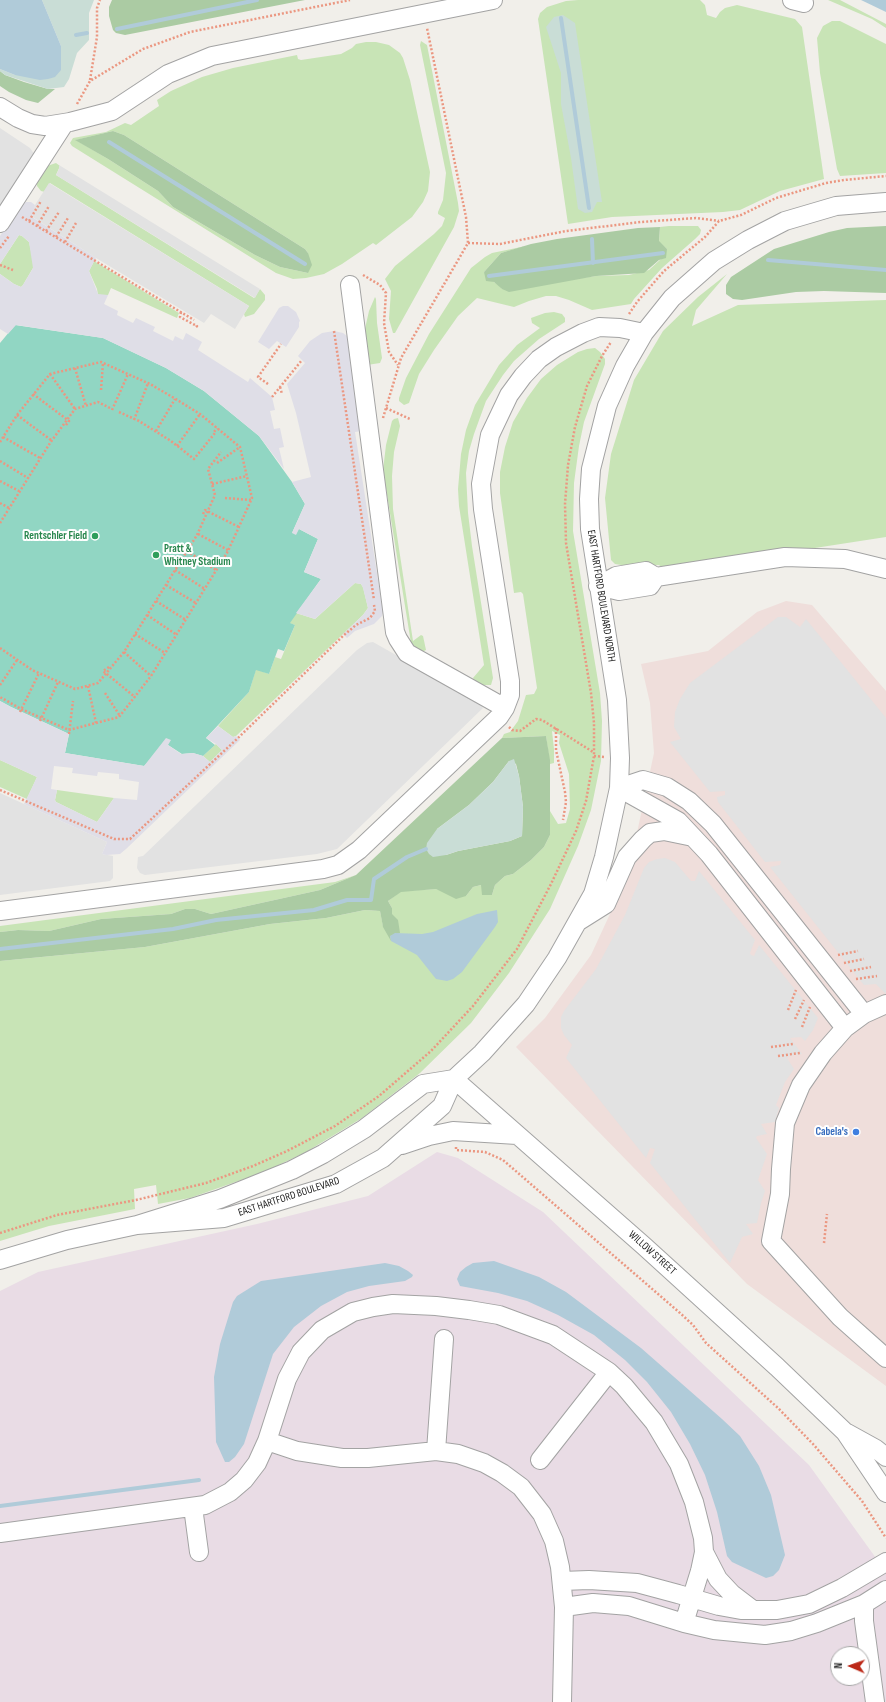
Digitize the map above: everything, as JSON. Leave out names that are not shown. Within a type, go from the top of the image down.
[{"type":"street","points":[[0,106],[18,118],[32,124],[45,126],[64,124],[112,111],[168,74],[212,56],[492,0]]},
{"type":"street","points":[[10,225],[64,124]]},
{"type":"street","name":"EAST HARTFORD BOULEVARD NORTH","points":[[454,1079],[482,1053],[526,1004],[557,958],[593,894],[604,857],[619,788],[620,758],[617,700],[590,529],[589,499],[591,469],[607,406],[625,366],[644,333],[672,298],[714,261],[748,240],[786,221],[836,206],[886,202]]},
{"type":"street","points":[[356,280],[393,626],[398,639],[407,652],[505,708]]},
{"type":"street","points":[[0,912],[323,869],[338,865],[359,850],[499,717],[505,708],[510,695],[510,681],[483,508],[482,484],[490,435],[509,395],[523,376],[539,359],[556,347],[584,332],[599,327],[620,328],[644,333]]},
{"type":"street","points":[[598,586],[616,576],[646,571],[656,577],[785,557],[845,558],[886,569]]},
{"type":"street","points":[[619,788],[643,780],[667,787],[689,801],[713,824],[864,1014]]},
{"type":"street","points":[[619,788],[678,820],[709,854],[845,1028]]},
{"type":"street","points":[[578,922],[606,904],[627,857],[639,842],[650,834],[664,831],[693,837]]},
{"type":"street","points":[[886,1004],[864,1014],[845,1028],[823,1053],[801,1085],[785,1123],[780,1194],[771,1241],[840,1317],[886,1358]]},
{"type":"street","name":"WILLOW STREET","points":[[454,1079],[644,1246],[777,1367],[845,1432],[886,1493]]},
{"type":"street","name":"EAST HARTFORD BOULEVARD","points":[[137,1225],[224,1218],[336,1184],[383,1158],[396,1147],[442,1106],[454,1079]]},
{"type":"street","name":"EAST HARTFORD BOULEVARD","points":[[0,1260],[67,1240],[137,1225],[220,1199],[292,1170],[364,1129],[423,1084],[454,1079]]},
{"type":"street","points":[[396,1147],[429,1136],[453,1131],[517,1135]]},
{"type":"street","points":[[0,1533],[193,1507],[205,1505],[218,1500],[244,1480],[257,1463],[267,1441],[287,1379],[301,1352],[322,1330],[352,1312],[393,1304],[436,1306],[470,1310],[499,1315],[553,1335],[609,1372],[624,1386],[654,1422],[678,1464],[694,1502],[703,1538],[704,1552],[700,1572],[684,1623]]},
{"type":"street","points":[[436,1451],[444,1340]]},
{"type":"street","points":[[540,1460],[609,1372]]},
{"type":"street","name":"WILLOW STREET","points":[[845,1432],[876,1449],[886,1457]]},
{"type":"street","points":[[267,1441],[297,1451],[342,1458],[368,1458],[436,1451],[458,1454],[484,1463],[502,1473],[521,1487],[542,1514],[554,1541],[562,1581],[564,1607],[562,1702]]},
{"type":"street","points":[[193,1507],[199,1552]]},
{"type":"street","points":[[704,1552],[718,1579],[732,1594],[753,1610]]},
{"type":"street","points":[[562,1581],[589,1580],[636,1583],[719,1606],[753,1610],[777,1610],[809,1604],[842,1588],[886,1562]]},
{"type":"street","points":[[564,1607],[593,1603],[629,1606],[684,1623],[714,1630],[765,1635],[791,1631],[817,1623],[864,1604],[886,1590]]},
{"type":"street","points":[[864,1604],[864,1621],[875,1702]]},
{"type":"path","points":[[77,105],[90,81],[97,37],[97,8],[100,0]]},
{"type":"path","points":[[90,81],[143,49],[190,32],[350,0]]},
{"type":"path","points":[[382,421],[401,358],[468,243],[466,217],[424,14]]},
{"type":"path","points":[[468,243],[500,244],[566,231],[641,222],[696,218],[719,221],[741,215],[776,198],[826,183],[886,176]]},
{"type":"path","points":[[29,221],[41,201]]},
{"type":"path","points":[[37,226],[49,206]]},
{"type":"path","points":[[46,231],[59,212]]},
{"type":"path","points":[[0,248],[10,225],[22,217],[194,320]]},
{"type":"path","points":[[56,237],[68,218]]},
{"type":"path","points":[[637,302],[664,271],[705,237],[719,221]]},
{"type":"path","points":[[65,242],[76,223]]},
{"type":"path","points":[[0,265],[13,270]]},
{"type":"path","points":[[356,280],[380,285],[386,294],[384,323],[388,352],[399,366]]},
{"type":"path","points":[[181,312],[180,317],[197,326],[196,327]]},
{"type":"path","points":[[0,790],[114,839],[130,839],[238,738],[344,635],[373,615],[375,607],[334,331]]},
{"type":"path","points":[[268,384],[258,377],[281,344]]},
{"type":"path","points":[[0,1233],[57,1215],[136,1200],[206,1183],[253,1166],[287,1151],[335,1126],[379,1096],[431,1051],[473,1006],[517,949],[552,884],[576,831],[586,801],[594,753],[594,723],[591,693],[566,543],[565,504],[568,465],[575,428],[587,386],[602,356]]},
{"type":"path","points":[[272,397],[302,360]]},
{"type":"path","points":[[101,390],[102,363]]},
{"type":"path","points":[[0,442],[17,415],[50,374],[102,363],[148,383],[200,414],[240,447],[252,498],[228,550],[186,620],[151,676],[120,716],[69,730],[21,711],[0,697]]},
{"type":"path","points":[[75,368],[86,406]]},
{"type":"path","points":[[50,374],[75,409]]},
{"type":"path","points":[[0,523],[51,440],[75,409],[98,402],[112,409],[128,374]]},
{"type":"path","points":[[134,419],[148,383]]},
{"type":"path","points":[[280,387],[282,394]]},
{"type":"path","points":[[33,394],[67,419]]},
{"type":"path","points":[[156,432],[175,399]]},
{"type":"path","points":[[386,408],[410,418]]},
{"type":"path","points":[[118,412],[134,419],[156,432],[194,459],[215,433],[214,432],[217,428]]},
{"type":"path","points":[[177,446],[200,414]]},
{"type":"path","points":[[17,415],[51,440]]},
{"type":"path","points":[[66,425],[69,420],[67,419]]},
{"type":"path","points":[[3,438],[40,458]]},
{"type":"path","points":[[217,463],[240,447]]},
{"type":"path","points":[[0,648],[17,660],[58,682],[75,689],[98,684],[124,652],[198,534],[214,495],[208,469],[221,452]]},
{"type":"path","points":[[0,461],[28,478]]},
{"type":"path","points":[[212,484],[247,476]]},
{"type":"path","points":[[0,481],[19,492]]},
{"type":"path","points":[[225,498],[251,500]]},
{"type":"path","points":[[0,503],[9,508]]},
{"type":"path","points":[[203,514],[205,510],[208,511],[239,526]]},
{"type":"path","points":[[198,534],[228,550]]},
{"type":"path","points":[[187,551],[216,570]]},
{"type":"path","points":[[175,570],[204,589]]},
{"type":"path","points":[[166,585],[196,603]]},
{"type":"path","points":[[156,601],[186,620]]},
{"type":"path","points":[[147,615],[176,635]]},
{"type":"path","points":[[135,634],[165,653]]},
{"type":"path","points":[[124,652],[151,676]]},
{"type":"path","points":[[0,685],[17,660]]},
{"type":"path","points":[[109,667],[103,671],[134,697]]},
{"type":"path","points":[[21,711],[39,672]]},
{"type":"path","points":[[40,719],[58,682]]},
{"type":"path","points":[[88,686],[96,723]]},
{"type":"path","points":[[105,693],[120,716]]},
{"type":"path","points":[[69,734],[73,700]]},
{"type":"path","points":[[510,728],[520,731],[536,719],[539,719],[556,728],[594,753]]},
{"type":"path","points":[[556,728],[556,750],[566,802],[563,820]]},
{"type":"path","points":[[838,955],[858,951]]},
{"type":"path","points":[[844,963],[864,959]]},
{"type":"path","points":[[850,971],[871,967]]},
{"type":"path","points":[[856,979],[877,976]]},
{"type":"path","points":[[788,1010],[796,990]]},
{"type":"path","points":[[795,1019],[804,999]]},
{"type":"path","points":[[802,1027],[810,1007]]},
{"type":"path","points":[[770,1047],[793,1044]]},
{"type":"path","points":[[778,1056],[800,1053]]},
{"type":"path","points":[[456,1150],[485,1152],[503,1160],[680,1313],[693,1325],[706,1343],[778,1408],[813,1444],[862,1501],[886,1538]]},
{"type":"path","points":[[824,1244],[827,1214]]},
{"type":"shaded area","points":[[0,0],[42,0],[61,46],[61,70],[55,77],[40,80],[15,75],[0,69]]},
{"type":"shaded area","points":[[42,0],[94,0],[89,13],[89,40],[77,53],[69,79],[64,87],[48,89],[5,75],[0,71],[0,69],[15,75],[61,46]]},
{"type":"shaded area","points":[[861,0],[886,0],[886,12]]},
{"type":"shaded area","points":[[563,15],[575,23],[602,202],[597,202],[592,212],[585,213],[578,209],[571,158],[561,104],[561,73],[546,27],[554,17]]},
{"type":"shaded area","points":[[0,128],[30,148],[35,155],[0,210]]},
{"type":"shaded area","points":[[59,165],[260,289],[255,298],[56,175]]},
{"type":"shaded area","points":[[49,183],[249,306],[235,329],[211,314],[204,323],[96,258],[31,216],[35,205]]},
{"type":"shaded area","points":[[26,202],[31,202],[35,205],[32,217],[96,258],[89,271],[98,294],[108,295],[104,304],[118,311],[117,315],[133,323],[136,318],[155,327],[153,331],[173,341],[175,336],[183,340],[186,333],[202,342],[198,350],[248,382],[250,378],[272,397],[275,410],[270,411],[274,429],[280,428],[284,447],[279,448],[284,469],[259,436],[204,391],[166,368],[103,338],[16,325],[8,334],[0,329],[0,274],[21,287],[33,268],[29,242],[19,235],[0,264],[0,236],[19,208]]},
{"type":"shaded area","points":[[288,306],[296,312],[300,321],[299,327],[286,347],[277,341],[269,349],[258,342],[279,308]]},
{"type":"shaded area","points":[[334,331],[343,333],[347,336],[362,431],[355,432],[383,612],[382,616],[374,624],[355,631],[347,638],[343,634],[363,615],[368,608],[361,584],[355,583],[315,619],[296,613],[321,579],[304,572],[318,539],[299,529],[296,535],[292,533],[305,504],[292,482],[311,477],[296,413],[287,384],[305,363],[298,356],[310,341],[322,333]]},
{"type":"shaded area","name":"Cabela's","points":[[786,601],[812,605],[886,691],[886,1386],[747,1284],[516,1047],[545,1018],[591,955],[628,875],[654,753],[650,703],[641,664],[708,651],[757,612]]},
{"type":"shaded area","points":[[778,617],[786,617],[800,627],[806,619],[886,718],[886,994],[876,984],[864,985],[770,867],[780,865],[781,861],[765,862],[718,802],[717,797],[725,795],[725,791],[710,792],[670,742],[681,739],[674,727],[675,712],[680,699],[690,683]]},
{"type":"shaded area","points":[[373,642],[479,702],[483,708],[337,849],[317,854],[145,875],[140,873],[137,868],[138,857],[143,856],[357,650],[367,643]]},
{"type":"shaded area","points":[[0,701],[69,734],[65,753],[144,766],[166,738],[171,740],[168,745],[181,754],[193,753],[203,756],[210,762],[222,750],[206,738],[218,726],[233,737],[236,736],[240,740],[120,854],[102,854],[107,842],[24,804],[37,777],[0,760]],"holes":[[[54,766],[73,768],[72,773],[97,776],[98,772],[119,774],[119,779],[139,782],[137,800],[114,798],[97,822],[56,802],[57,790],[51,789]]]},
{"type":"shaded area","points":[[514,759],[519,776],[523,807],[522,836],[510,841],[458,851],[446,855],[433,857],[429,854],[426,849],[427,843],[437,829],[469,805],[493,782],[509,761]]},
{"type":"shaded area","points":[[0,793],[107,842],[102,854],[113,856],[113,878],[110,881],[0,895]]},
{"type":"shaded area","points":[[665,858],[675,862],[691,881],[695,881],[699,871],[755,940],[750,953],[751,955],[754,956],[759,945],[818,1018],[813,1030],[805,1041],[801,1037],[790,1038],[802,1054],[789,1056],[787,1058],[794,1069],[785,1082],[776,1105],[779,1108],[775,1122],[761,1124],[767,1134],[757,1136],[756,1138],[767,1154],[758,1180],[765,1191],[757,1223],[746,1224],[753,1234],[742,1237],[730,1263],[650,1163],[655,1149],[650,1148],[646,1158],[566,1058],[572,1045],[564,1035],[561,1028],[561,1017],[564,1011],[596,969],[625,915],[644,868],[649,862]]},
{"type":"shaded area","points":[[497,910],[498,922],[495,927],[462,972],[453,979],[447,981],[436,979],[417,955],[391,941],[390,936],[395,933],[422,934],[433,932],[477,914]]},
{"type":"shaded area","points":[[437,1152],[458,1158],[543,1212],[809,1465],[886,1572],[886,1702],[0,1702],[0,1291],[38,1272],[257,1224],[368,1196]]},
{"type":"shaded area","points":[[494,1261],[539,1277],[566,1292],[641,1348],[740,1436],[759,1466],[771,1495],[785,1555],[779,1570],[773,1576],[766,1578],[732,1562],[727,1556],[717,1512],[705,1475],[690,1444],[671,1412],[647,1382],[625,1360],[594,1335],[558,1315],[527,1301],[498,1293],[460,1286],[457,1279],[460,1272],[466,1267],[473,1263]]},
{"type":"shaded area","points":[[385,1263],[399,1266],[413,1275],[405,1281],[369,1286],[347,1292],[321,1306],[294,1327],[273,1354],[244,1444],[235,1457],[229,1462],[225,1462],[216,1442],[214,1377],[220,1344],[233,1302],[237,1296],[261,1281]]},
{"type":"green space","points":[[112,0],[305,0],[125,35],[116,33],[113,30],[109,16],[109,7]]},
{"type":"green space","points":[[700,0],[705,5],[707,15],[716,18],[725,8],[737,5],[795,19],[802,27],[824,179],[780,191],[740,210],[612,217],[568,224],[538,19],[540,13],[547,7],[566,1]]},
{"type":"green space","points":[[828,0],[840,0],[886,24],[886,28],[872,19]]},
{"type":"green space","points":[[832,21],[840,21],[886,44],[886,173],[840,176],[837,169],[820,73],[817,38],[823,26]]},
{"type":"green space","points":[[421,41],[427,45],[459,211],[454,227],[395,333],[393,333],[389,319],[391,291],[385,279],[395,266],[442,226],[445,218],[438,214],[438,212],[443,200],[446,173],[420,45]]},
{"type":"green space","points":[[376,42],[389,45],[400,53],[403,58],[410,80],[430,172],[428,191],[423,202],[412,217],[376,245],[373,243],[324,274],[293,279],[276,273],[72,146],[70,143],[73,138],[106,132],[125,123],[131,125],[159,106],[157,100],[171,91],[202,77],[233,68],[297,55],[298,59],[301,60],[341,54],[356,44]],"holes":[[[113,131],[124,135],[305,249],[308,253],[308,273],[280,267],[255,255],[173,207],[158,191],[76,140]]]},
{"type":"green space","points":[[0,71],[5,75],[24,82],[48,89],[55,89],[38,103],[26,100],[0,86]]},
{"type":"green space","points":[[113,131],[124,135],[305,249],[312,265],[308,273],[280,267],[255,255],[173,207],[158,191],[75,140]]},
{"type":"green space","points":[[56,163],[60,166],[56,175],[254,298],[260,289],[265,295],[265,300],[254,314],[245,317],[244,314],[249,306],[50,183],[45,192],[41,191],[37,186],[37,181],[47,166]]},
{"type":"green space","points":[[698,226],[701,230],[700,234],[695,239],[662,268],[631,304],[592,310],[556,296],[546,296],[514,307],[477,298],[458,316],[434,350],[419,374],[409,403],[404,405],[399,401],[406,378],[429,334],[471,268],[485,257],[492,253],[526,246],[501,253],[484,272],[502,289],[596,276],[629,275],[649,270],[662,258],[667,249],[659,242],[660,227]]},
{"type":"green space","points":[[886,226],[886,293],[824,291],[796,292],[742,300],[733,299],[726,294],[726,285],[731,277],[774,249],[847,228]]},
{"type":"green space","points":[[660,227],[659,241],[667,249],[666,258],[659,260],[644,273],[596,276],[509,292],[502,289],[494,282],[486,281],[484,272],[501,253],[531,244],[557,239],[638,228]]},
{"type":"green space","points":[[19,235],[29,242],[34,264],[21,287],[0,274],[0,264]]},
{"type":"green space","points":[[94,261],[179,313],[177,318],[111,288],[108,295],[98,295],[89,271]]},
{"type":"green space","points":[[727,274],[696,310],[692,326],[738,305],[886,300],[886,537],[666,571],[659,565],[628,566],[615,564],[611,560],[605,498],[611,454],[634,380],[663,331],[698,297]]},
{"type":"green space","points":[[375,297],[382,358],[380,363],[367,365],[364,333],[369,311]]},
{"type":"green space","points":[[554,312],[562,314],[565,318],[565,322],[539,339],[514,361],[503,375],[486,401],[469,451],[466,473],[468,513],[493,678],[491,685],[481,685],[475,682],[473,678],[484,665],[459,506],[458,489],[461,454],[466,430],[475,405],[499,365],[517,345],[540,328],[532,323],[531,318],[545,313]]},
{"type":"green space","name":"Pratt & Whitney Stadium","points":[[15,325],[103,338],[166,368],[204,391],[259,436],[292,482],[305,504],[292,533],[299,529],[318,539],[304,572],[321,579],[290,623],[295,625],[284,651],[278,649],[269,674],[256,670],[249,692],[206,738],[215,745],[203,756],[193,753],[182,754],[168,745],[144,766],[65,753],[69,734],[0,701],[0,343]]},
{"type":"green space","points":[[595,348],[605,359],[605,364],[584,422],[579,446],[574,483],[573,531],[600,693],[602,721],[601,761],[591,810],[578,846],[550,909],[509,973],[471,1023],[420,1073],[362,1118],[306,1152],[264,1172],[190,1198],[158,1204],[156,1185],[134,1189],[135,1209],[49,1226],[0,1241],[0,961],[145,947],[270,924],[326,918],[365,910],[380,911],[383,926],[391,914],[392,908],[388,901],[401,891],[436,889],[466,896],[473,887],[481,885],[492,895],[495,885],[505,876],[513,874],[531,860],[544,847],[550,835],[550,811],[558,824],[566,823],[570,809],[569,774],[559,743],[560,735],[552,731],[554,763],[550,764],[546,736],[502,738],[504,734],[510,732],[518,721],[526,695],[534,694],[537,688],[523,594],[521,592],[514,593],[500,493],[500,472],[505,447],[513,422],[527,398],[541,379],[557,365],[578,352]]},
{"type":"green space","points":[[398,418],[400,426],[394,452],[392,476],[393,509],[413,641],[421,635],[423,636],[426,650],[422,652],[411,643],[383,470],[386,445],[392,421]]},
{"type":"green space","points":[[355,583],[361,584],[363,587],[368,608],[363,615],[236,736],[233,737],[218,726],[249,692],[256,669],[269,674],[275,657],[281,659],[295,625],[289,623],[296,613],[315,619]]},
{"type":"green space","points":[[546,736],[550,760],[550,835],[544,847],[531,860],[513,874],[505,876],[495,885],[492,895],[482,895],[481,885],[473,887],[466,896],[456,899],[436,889],[401,892],[388,901],[392,908],[392,914],[398,920],[400,933],[390,936],[391,941],[383,927],[380,911],[365,910],[326,918],[270,924],[145,947],[0,961],[0,932],[18,930],[49,931],[101,919],[171,914],[185,909],[195,909],[211,914],[320,890],[356,875],[502,738]],"holes":[[[509,761],[516,764],[523,807],[522,836],[510,841],[458,851],[446,855],[437,829],[469,805],[493,782]]]},
{"type":"green space","points":[[216,744],[222,750],[210,762],[203,756]]},
{"type":"green space","points":[[0,760],[37,777],[27,799],[0,787]]},
{"type":"green space","points":[[57,790],[114,798],[97,822],[56,802]]},
{"type":"green space","points":[[356,875],[320,890],[211,914],[195,909],[185,909],[171,914],[101,919],[49,931],[18,930],[0,932],[0,926],[335,882]]},
{"type":"waterway","points":[[117,29],[257,0]]},
{"type":"waterway","points":[[561,18],[589,208]]},
{"type":"waterway","points":[[76,35],[87,33]]},
{"type":"waterway","points":[[109,142],[305,264]]},
{"type":"waterway","points":[[592,239],[593,263]]},
{"type":"waterway","points":[[489,276],[663,253]]},
{"type":"waterway","points":[[768,260],[886,270]]},
{"type":"waterway","points":[[0,949],[173,929],[216,920],[314,910],[347,900],[371,900],[374,879],[407,857],[426,849]]},
{"type":"waterway","points":[[0,1506],[199,1480]]},
{"type":"place","name":"Rentschler Field","points":[[95,536]]},
{"type":"place","name":"Pratt & Whitney Stadium","points":[[156,555]]},
{"type":"place","name":"Cabela's","points":[[856,1132]]}]
